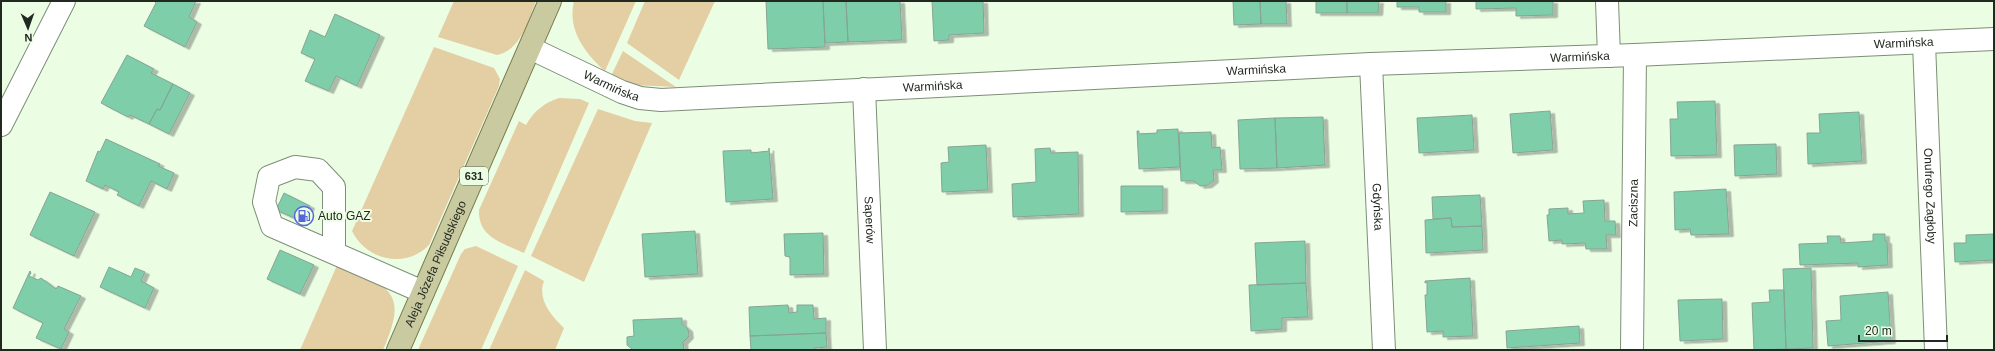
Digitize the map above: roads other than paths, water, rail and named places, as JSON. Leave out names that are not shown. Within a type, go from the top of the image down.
[{"type":"main road","name":"Aleja Józefa Piłsudskiego","points":[[398,350],[550,1]]},
{"type":"street","points":[[1,125],[64,1]]},
{"type":"street","points":[[1607,1],[1609,56]]},
{"type":"street","name":"Warmińska","points":[[530,48],[622,92],[640,98],[668,100],[1371,64],[1636,55],[1994,39]]},
{"type":"street","name":"Onufrego Zagłoby","points":[[1924,43],[1936,350]]},
{"type":"street","name":"Zaciszna","points":[[1632,350],[1636,55]]},
{"type":"street","name":"Gdyńska","points":[[1371,64],[1384,350]]},
{"type":"street","name":"Saperów","points":[[864,89],[875,350]]},
{"type":"street","points":[[334,253],[423,292]]},
{"type":"place","name":"Auto GAZ","points":[[304,216]]}]
